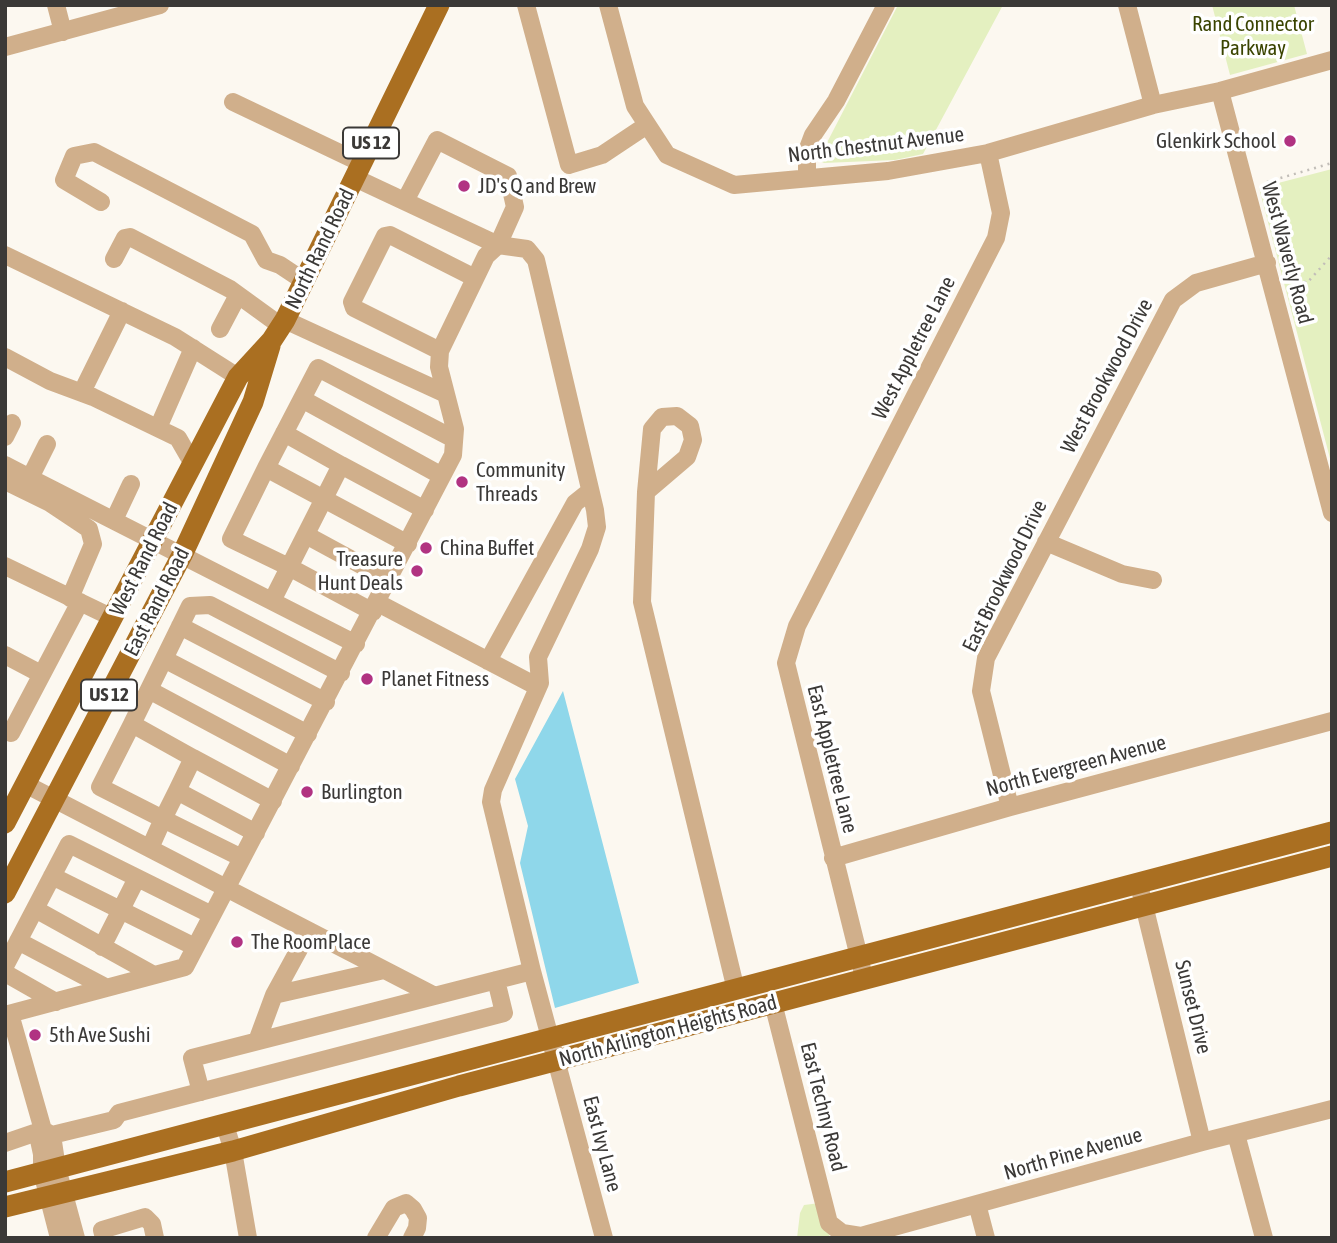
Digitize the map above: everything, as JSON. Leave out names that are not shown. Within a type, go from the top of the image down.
[{"type":"main road","name":"North Rand Road","points":[[279,329],[439,5]]},
{"type":"main road","name":"West Rand Road","points":[[25,784],[237,377],[279,329]]},
{"type":"main road","name":"East Rand Road","points":[[5,893],[182,555],[253,402],[279,329]]},
{"type":"main road","name":"US 12","points":[[5,823],[25,784]]},
{"type":"main road","name":"North Arlington Heights Road","points":[[5,1182],[1332,832]]},
{"type":"main road","name":"North Arlington Heights Road","points":[[5,1207],[233,1151],[391,1105],[1332,856]]},
{"type":"street","points":[[56,5],[63,32]]},
{"type":"street","points":[[5,47],[160,5]]},
{"type":"street","points":[[526,5],[569,164],[602,155],[647,125]]},
{"type":"street","name":"North Chestnut Avenue","points":[[608,5],[635,107],[667,155],[734,185],[888,171],[988,153],[1153,105],[1332,60]]},
{"type":"street","points":[[807,178],[807,151],[813,135],[836,101],[886,5]]},
{"type":"street","points":[[1127,5],[1153,105]]},
{"type":"street","name":"West Waverly Road","points":[[1220,90],[1332,513]]},
{"type":"street","points":[[233,102],[358,170],[405,201],[498,245],[527,249],[536,260],[597,527],[590,549],[538,657],[538,687],[230,539],[318,368],[454,439]]},
{"type":"street","points":[[47,1133],[9,1024],[56,1002],[185,967],[356,645],[453,455],[455,429],[439,367],[440,351],[486,256],[498,245],[515,207],[508,176],[437,140],[405,201]]},
{"type":"street","points":[[101,202],[64,180],[74,156],[94,152],[252,234],[266,260],[280,265],[304,281]]},
{"type":"street","name":"West Appletree Lane","points":[[833,557],[996,238],[1001,213],[988,153]]},
{"type":"street","points":[[440,351],[354,308],[352,302],[385,236],[390,235],[475,278]]},
{"type":"street","points":[[114,259],[125,238],[130,237],[238,295],[279,329],[446,394]]},
{"type":"street","points":[[5,255],[175,337],[237,377]]},
{"type":"street","name":"West Brookwood Drive","points":[[1073,489],[1172,300],[1196,283],[1267,263]]},
{"type":"street","points":[[220,329],[238,295]]},
{"type":"street","points":[[82,392],[122,312]]},
{"type":"street","points":[[158,428],[193,348]]},
{"type":"street","points":[[5,357],[50,381],[82,392],[178,438],[193,464]]},
{"type":"street","points":[[302,399],[442,476]]},
{"type":"street","points":[[178,438],[209,432]]},
{"type":"street","points":[[285,433],[425,510]]},
{"type":"street","points":[[30,478],[47,444]]},
{"type":"street","points":[[5,465],[356,645]]},
{"type":"street","points":[[272,601],[341,465]]},
{"type":"street","points":[[267,468],[408,544]]},
{"type":"street","points":[[5,481],[50,503],[89,529],[93,544],[75,600],[41,674],[11,733],[5,730]]},
{"type":"street","points":[[114,520],[131,484]]},
{"type":"street","name":"East Brookwood Drive","points":[[1010,807],[981,691],[986,658],[1073,489]]},
{"type":"street","points":[[488,661],[575,503],[590,491]]},
{"type":"street","points":[[646,492],[642,602],[736,990]]},
{"type":"street","points":[[306,535],[389,580]]},
{"type":"street","points":[[1046,542],[1122,574],[1153,580]]},
{"type":"street","name":"East Appletree Lane","points":[[833,557],[797,626],[786,663],[864,979]]},
{"type":"street","points":[[5,566],[113,618]]},
{"type":"street","points":[[242,858],[100,787],[190,606],[210,605],[341,673]]},
{"type":"street","points":[[180,626],[326,702]]},
{"type":"street","points":[[5,655],[41,674]]},
{"type":"street","points":[[164,659],[308,734]]},
{"type":"street","name":"East Ivy Lane","points":[[538,687],[493,790],[491,802],[532,971],[604,1238]]},
{"type":"street","points":[[149,690],[291,766]]},
{"type":"street","name":"North Evergreen Avenue","points":[[833,858],[1010,807],[1332,721]]},
{"type":"street","points":[[132,724],[273,801]]},
{"type":"street","points":[[149,848],[193,758]]},
{"type":"street","points":[[25,784],[435,996]]},
{"type":"street","points":[[177,791],[256,833]]},
{"type":"street","points":[[5,966],[69,844],[212,915]]},
{"type":"street","points":[[52,876],[195,947]]},
{"type":"street","points":[[102,947],[137,877]]},
{"type":"street","name":"Sunset Drive","points":[[1139,883],[1202,1142]]},
{"type":"street","points":[[35,909],[154,975]]},
{"type":"street","points":[[257,1041],[274,995],[309,931]]},
{"type":"street","points":[[18,941],[107,988]]},
{"type":"street","points":[[274,995],[384,970]]},
{"type":"street","points":[[201,1092],[192,1058],[532,971]]},
{"type":"street","points":[[5,973],[56,1002]]},
{"type":"street","points":[[5,1143],[114,1120],[119,1113],[505,1013],[496,980]]},
{"type":"street","name":"East Techny Road","points":[[773,1003],[829,1223]]},
{"type":"street","name":"North Pine Avenue","points":[[829,1223],[842,1233],[861,1236],[1332,1109]]},
{"type":"street","points":[[225,1125],[233,1151],[248,1238]]},
{"type":"street","points":[[47,1133],[38,1140],[75,1238]]},
{"type":"street","points":[[1236,1134],[1264,1238]]},
{"type":"street","points":[[56,1193],[59,1238]]},
{"type":"street","points":[[376,1238],[394,1208],[406,1203],[414,1209],[418,1218],[412,1238]]},
{"type":"street","points":[[977,1204],[986,1238]]},
{"type":"street","points":[[104,1238],[102,1230],[145,1217],[152,1224],[155,1238]]},
{"type":"path","points":[[1267,182],[1332,163]]},
{"type":"path","points":[[1272,281],[1290,275],[1307,283],[1332,255]]},
{"type":"green space","points":[[898,5],[1003,5],[923,154],[895,160],[824,163],[818,160]]},
{"type":"green space","name":"Rand Connector Parkway","points":[[1212,5],[1294,5],[1307,54],[1230,75]]},
{"type":"green space","points":[[1332,169],[1332,466],[1259,188]]},
{"type":"green space","points":[[820,1203],[830,1238],[797,1238],[800,1213],[804,1205]]},
{"type":"water","points":[[563,691],[639,983],[555,1008],[520,863],[528,826],[515,779]]},
{"type":"place","name":"Glenkirk School","points":[[1290,141]]},
{"type":"place","name":"JD's Q and Brew","points":[[464,186]]},
{"type":"place","name":"Community Threads","points":[[462,482]]},
{"type":"place","name":"China Buffet","points":[[426,548]]},
{"type":"place","name":"Treasure Hunt Deals","points":[[417,571]]},
{"type":"place","name":"Planet Fitness","points":[[367,679]]},
{"type":"place","name":"Burlington","points":[[307,792]]},
{"type":"place","name":"The RoomPlace","points":[[237,942]]},
{"type":"place","name":"5th Ave Sushi","points":[[35,1035]]}]
